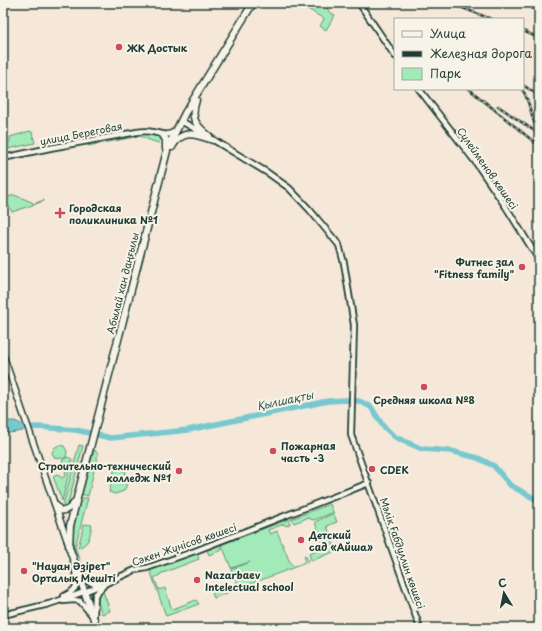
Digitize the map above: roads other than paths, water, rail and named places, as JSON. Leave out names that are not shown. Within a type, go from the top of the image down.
[{"type":"highway","name":"Абылай хан даңғылы","points":[[76,499],[168,147],[177,128],[184,122],[199,90],[253,3]]},
{"type":"highway","points":[[199,90],[194,106],[194,119],[198,127],[213,140]]},
{"type":"highway","points":[[165,159],[175,141],[184,135],[195,134],[213,140]]},
{"type":"highway","points":[[163,135],[166,142],[165,159]]},
{"type":"highway","points":[[76,499],[70,526],[70,547],[97,628]]},
{"type":"main road","points":[[3,355],[70,547]]},
{"type":"main road","points":[[54,502],[58,509],[63,511],[71,507],[76,499]]},
{"type":"street","points":[[359,3],[394,55]]},
{"type":"street","name":"Сүлейменов көшесі","points":[[420,90],[474,160],[506,207],[539,260]]},
{"type":"street","name":"Мәлік Ғабдуллин көшесі","points":[[184,122],[268,173],[296,195],[337,241],[344,263],[354,325],[352,435],[420,628]]},
{"type":"street","points":[[163,135],[171,134],[177,128]]},
{"type":"street","name":"улица Береговая","points":[[3,158],[136,132],[149,132],[163,135]]},
{"type":"street","name":"Сәкен Жүнісов көшесі","points":[[3,615],[50,603],[85,591],[135,570],[147,568],[195,551],[369,483]]},
{"type":"street","points":[[74,558],[89,583],[95,584],[107,582]]},
{"type":"street","points":[[50,603],[75,589],[76,582],[74,558]]},
{"type":"street","points":[[94,619],[95,595],[107,582]]},
{"type":"street","points":[[50,603],[79,600],[94,619]]},
{"type":"water","points":[[3,421],[15,421],[21,424],[23,431],[3,434]]},
{"type":"waterway","name":"Қылшақты","points":[[3,428],[39,427],[76,430],[111,438],[188,430],[328,401],[359,401],[371,407],[383,426],[395,437],[422,449],[451,451],[478,458],[494,466],[510,485],[539,501]]},
{"type":"railway","points":[[450,3],[488,18]]},
{"type":"railway","points":[[532,8],[539,11]]},
{"type":"railway","points":[[524,31],[539,38]]},
{"type":"railway","points":[[524,86],[539,96]]},
{"type":"railway","points":[[470,90],[539,146]]},
{"type":"railway","points":[[523,90],[538,131]]},
{"type":"railway","points":[[498,106],[539,134]]},
{"type":"place","name":"ЖК Достык","points":[[119,47]]},
{"type":"place","name":"Городская поликлиника №1","points":[[60,213]]},
{"type":"place","name":"Фитнес зал \"Fitness family\"","points":[[522,267]]},
{"type":"place","name":"Средняя школа №8","points":[[424,387]]},
{"type":"place","name":"Пожарная часть -3","points":[[273,451]]},
{"type":"place","name":"CDEK","points":[[372,469]]},
{"type":"place","name":"Строительно-технический колледж №1","points":[[179,471]]},
{"type":"place","name":"Детский сад «Айша»","points":[[301,540]]},
{"type":"place","name":"\"Науан Әзірет\" Орталық Мешіті","points":[[24,571]]},
{"type":"place","name":"Nazarbaev Intelectual school","points":[[197,580]]}]
